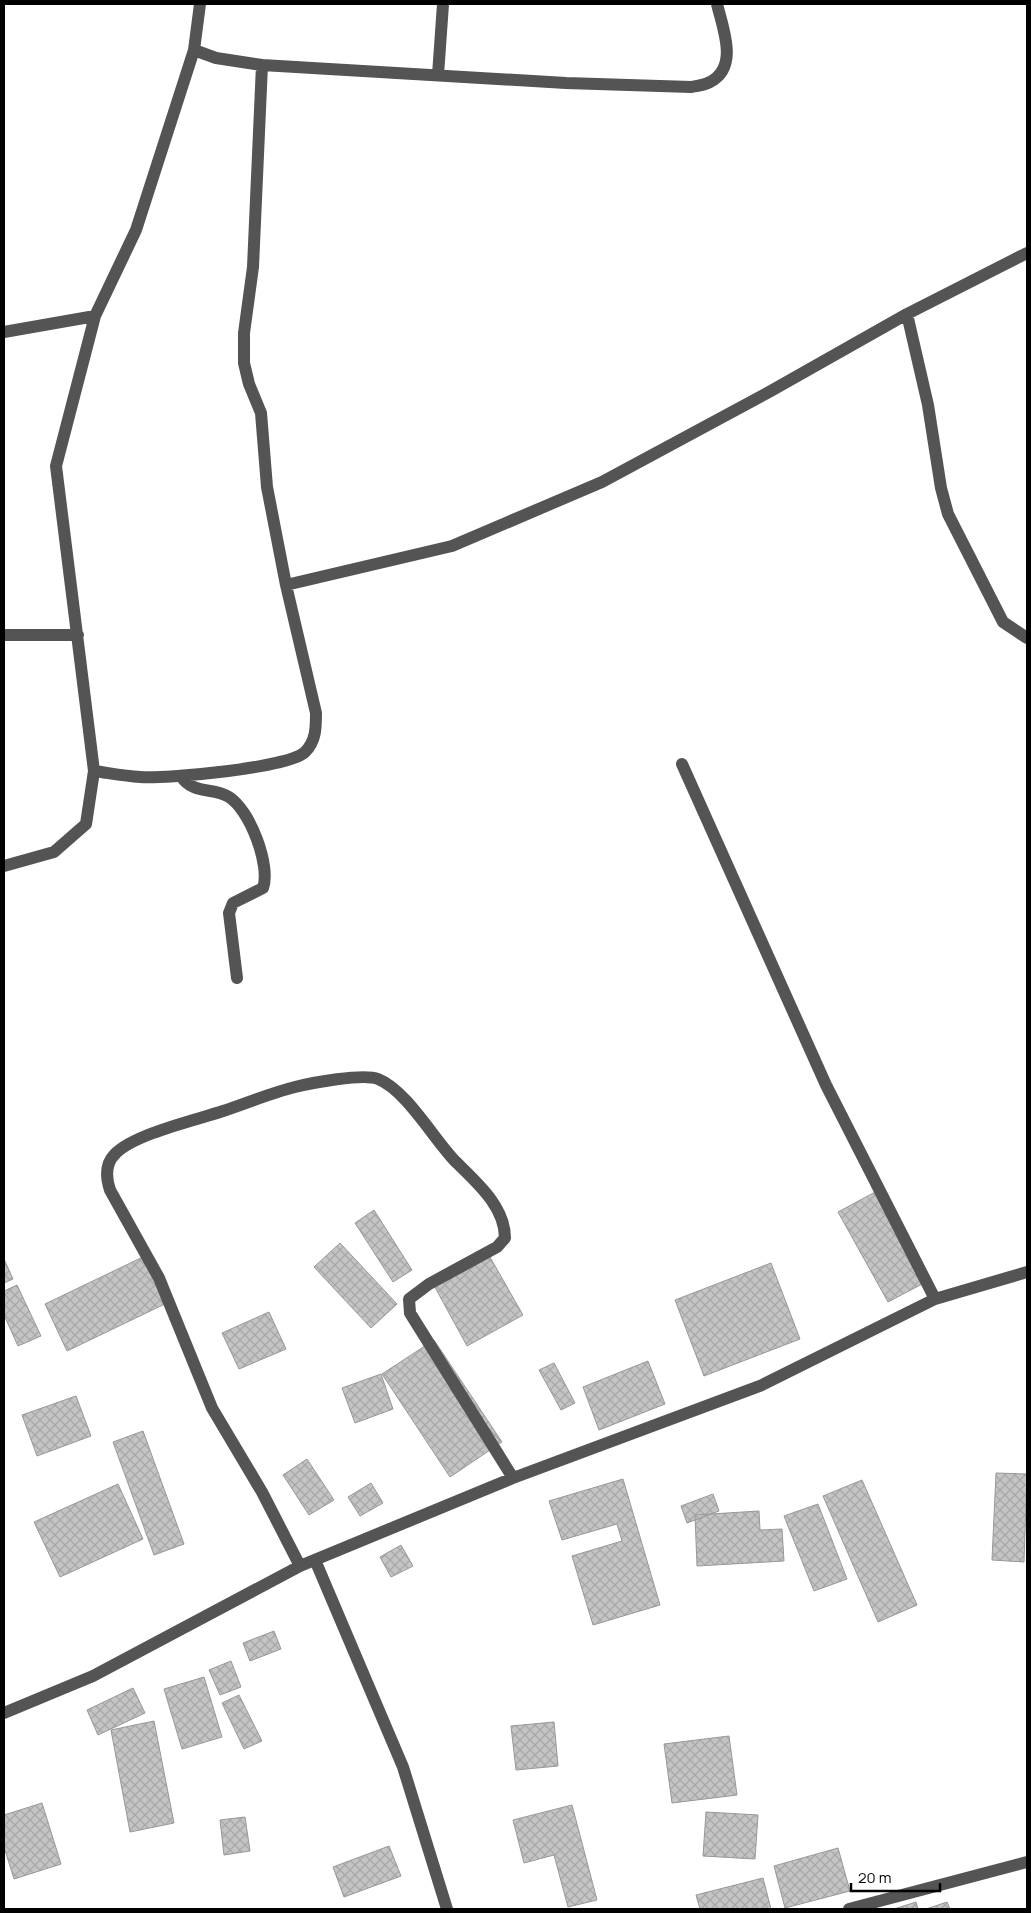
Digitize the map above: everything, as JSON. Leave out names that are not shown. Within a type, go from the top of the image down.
[{"type":"street","points":[[4,866],[54,852],[86,824],[94,771],[56,466],[95,316],[136,230],[194,50],[200,4]]},
{"type":"street","points":[[438,75],[444,4]]},
{"type":"street","points":[[194,50],[216,58],[262,65],[566,83],[691,87],[710,83],[722,72],[728,56],[718,4]]},
{"type":"street","points":[[94,771],[140,777],[226,772],[282,761],[303,754],[312,744],[316,732],[316,713],[286,586],[266,487],[261,413],[249,384],[244,363],[244,333],[253,267],[262,65]]},
{"type":"street","points":[[286,586],[452,546],[602,482],[769,392],[907,314],[1027,253]]},
{"type":"street","points":[[907,314],[928,405],[941,488],[948,514],[1003,622],[1027,638]]},
{"type":"street","points":[[4,332],[95,316]]},
{"type":"street","points":[[4,634],[78,635]]},
{"type":"street","points":[[682,764],[826,1085],[935,1299]]},
{"type":"street","points":[[182,776],[193,788],[228,796],[237,803],[260,848],[266,879],[263,888],[233,903],[229,913],[237,978]]},
{"type":"street","points":[[300,1566],[262,1492],[212,1408],[159,1278],[110,1190],[107,1179],[110,1160],[116,1153],[141,1138],[296,1087],[322,1082],[348,1078],[377,1078],[400,1094],[453,1159],[487,1193],[505,1226],[505,1238],[497,1247],[429,1284],[409,1299],[410,1313],[513,1478]]},
{"type":"street","points":[[4,1714],[93,1676],[300,1566],[513,1478],[762,1385],[935,1299],[1027,1272]]},
{"type":"street","points":[[315,1560],[403,1767],[447,1909]]},
{"type":"street","points":[[849,1909],[1027,1862]]},
{"type":"building","points":[[877,1191],[926,1282],[888,1302],[838,1212]]},
{"type":"building","points":[[374,1210],[412,1270],[393,1282],[355,1223]]},
{"type":"building","points":[[340,1243],[397,1304],[371,1328],[314,1267]]},
{"type":"building","points":[[486,1250],[523,1315],[467,1346],[431,1280]]},
{"type":"building","points":[[147,1255],[169,1302],[67,1351],[45,1304]]},
{"type":"building","points":[[4,1259],[13,1279],[4,1283]]},
{"type":"building","points":[[771,1263],[800,1339],[704,1376],[675,1300]]},
{"type":"building","points":[[17,1285],[41,1336],[18,1346],[4,1315],[4,1291]]},
{"type":"building","points":[[269,1312],[286,1349],[239,1369],[222,1333]]},
{"type":"building","points":[[434,1340],[502,1442],[450,1477],[382,1374]]},
{"type":"building","points":[[648,1361],[665,1404],[599,1430],[583,1387]]},
{"type":"building","points":[[554,1363],[575,1403],[561,1410],[539,1370]]},
{"type":"building","points":[[381,1374],[393,1409],[355,1423],[342,1388]]},
{"type":"building","points":[[76,1396],[91,1436],[37,1456],[22,1415]]},
{"type":"building","points":[[143,1431],[184,1544],[154,1555],[113,1442]]},
{"type":"building","points":[[307,1459],[334,1500],[309,1515],[283,1475]]},
{"type":"building","points":[[996,1473],[1027,1474],[1024,1562],[992,1560]]},
{"type":"building","points":[[623,1479],[660,1605],[593,1625],[572,1556],[622,1541],[617,1524],[562,1540],[549,1501]]},
{"type":"building","points":[[862,1480],[917,1605],[878,1622],[823,1496]]},
{"type":"building","points":[[371,1483],[383,1503],[360,1516],[348,1497]]},
{"type":"building","points":[[118,1484],[143,1539],[60,1577],[34,1522]]},
{"type":"building","points":[[713,1494],[719,1511],[687,1523],[681,1506]]},
{"type":"building","points":[[818,1504],[847,1579],[814,1591],[784,1516]]},
{"type":"building","points":[[759,1511],[760,1530],[782,1529],[784,1561],[697,1566],[695,1515]]},
{"type":"building","points":[[401,1545],[413,1566],[391,1577],[380,1557]]},
{"type":"building","points":[[274,1631],[281,1649],[250,1661],[243,1643]]},
{"type":"building","points":[[231,1661],[241,1687],[220,1695],[209,1670]]},
{"type":"building","points":[[204,1677],[222,1737],[182,1749],[164,1689]]},
{"type":"building","points":[[133,1688],[145,1713],[98,1735],[87,1710]]},
{"type":"building","points":[[239,1695],[262,1741],[244,1749],[222,1703]]},
{"type":"building","points":[[154,1721],[174,1823],[130,1832],[111,1730]]},
{"type":"building","points":[[554,1722],[558,1766],[516,1770],[511,1726]]},
{"type":"building","points":[[729,1736],[737,1795],[672,1803],[664,1744]]},
{"type":"building","points":[[42,1803],[61,1864],[14,1879],[4,1847],[4,1815]]},
{"type":"building","points":[[572,1805],[597,1900],[568,1907],[554,1855],[524,1863],[513,1820]]},
{"type":"building","points":[[706,1812],[758,1815],[755,1859],[703,1856]]},
{"type":"building","points":[[245,1817],[250,1851],[224,1855],[220,1820]]},
{"type":"building","points":[[389,1846],[401,1876],[344,1897],[333,1867]]},
{"type":"building","points":[[838,1848],[850,1891],[785,1908],[774,1866]]},
{"type":"building","points":[[763,1878],[771,1909],[700,1909],[696,1895]]},
{"type":"building","points":[[916,1902],[918,1909],[894,1909]]},
{"type":"building","points":[[947,1902],[950,1909],[926,1909]]}]
